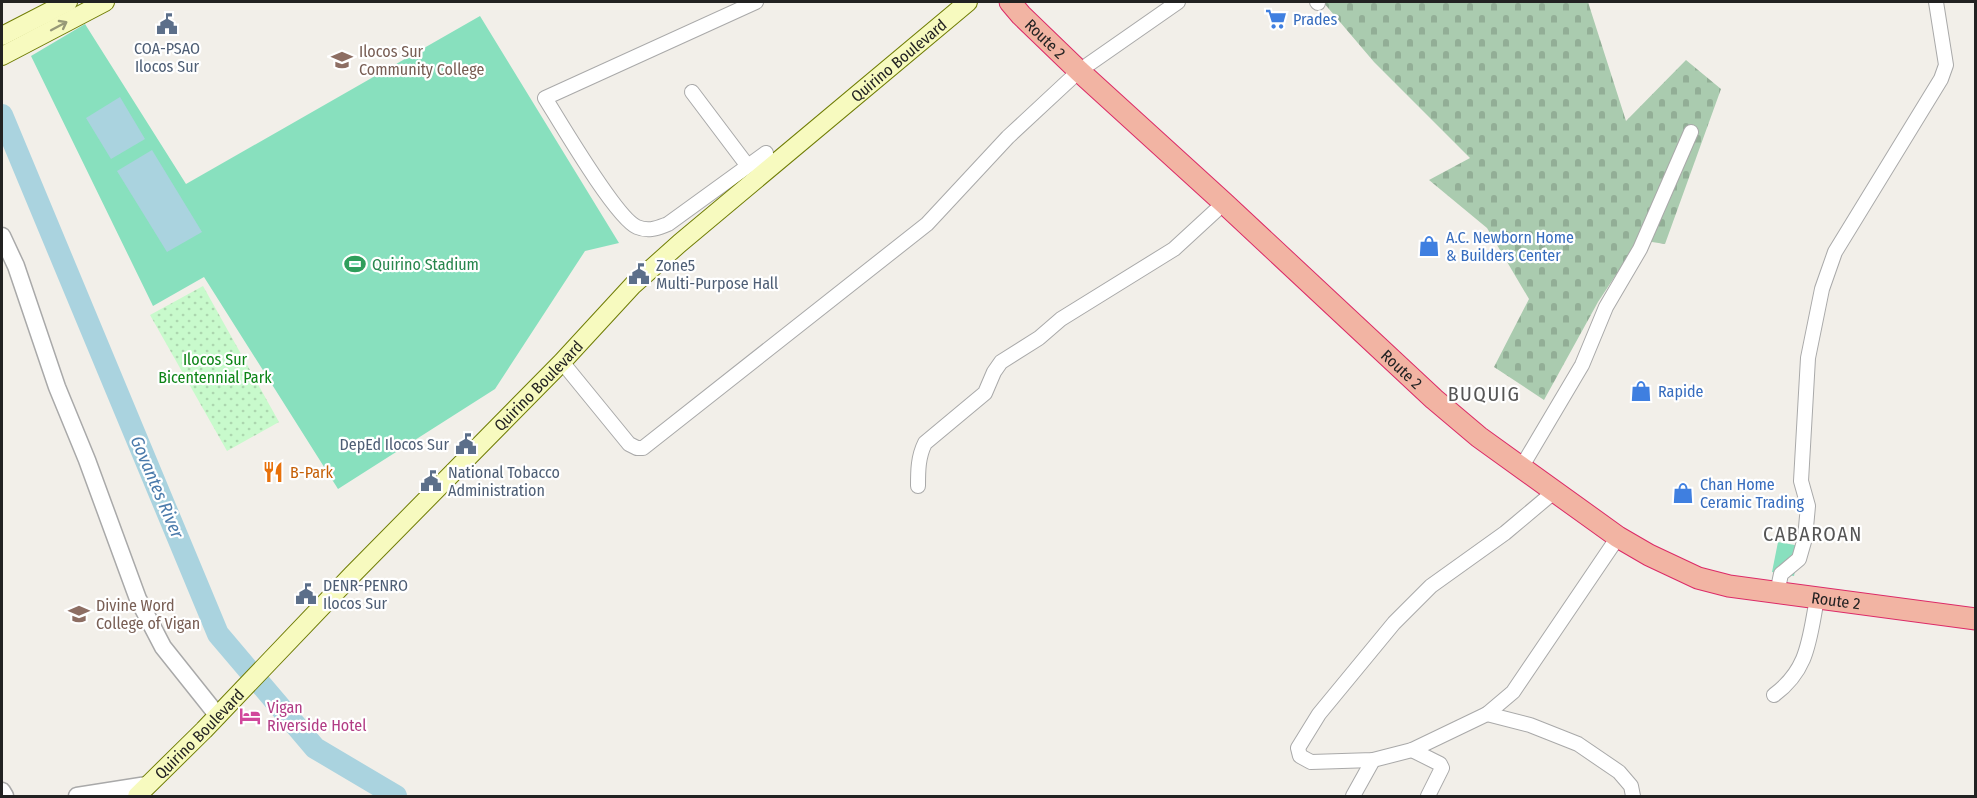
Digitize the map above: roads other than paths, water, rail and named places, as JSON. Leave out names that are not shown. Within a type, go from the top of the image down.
[{"type":"highway","name":"Route 2","points":[[1010,2],[1079,71],[1434,399],[1479,437],[1618,537],[1675,568],[1698,578],[1729,586],[1976,619]]},
{"type":"main road","points":[[11,41],[68,2]]},
{"type":"main road","points":[[11,41],[105,2]]},
{"type":"main road","name":"Quirino Boulevard","points":[[142,791],[231,703],[352,575],[562,362],[633,285],[968,2]]},
{"type":"street","points":[[756,2],[544,98],[614,204],[636,227],[651,231],[668,224],[766,153]]},
{"type":"street","points":[[562,362],[629,444],[643,448],[927,224],[1008,137],[1079,71],[1178,2]]},
{"type":"street","points":[[1777,593],[1781,574],[1799,559],[1805,538],[1808,506],[1801,481],[1806,378],[1822,289],[1835,252],[1941,79],[1946,65],[1936,2]]},
{"type":"street","points":[[692,92],[747,165]]},
{"type":"street","points":[[1521,468],[1582,365],[1606,307],[1640,249],[1691,132]]},
{"type":"street","points":[[918,486],[921,452],[926,443],[985,393],[1001,362],[1039,338],[1061,319],[1174,249],[1224,203]]},
{"type":"street","points":[[2,236],[16,266],[57,387],[87,460],[138,599],[163,647],[218,716]]},
{"type":"street","points":[[1555,491],[1504,533],[1431,586],[1394,622],[1319,714],[1298,748],[1300,756],[1311,762],[1373,760],[1412,750],[1487,714],[1513,692],[1618,537]]},
{"type":"street","points":[[1774,695],[1795,677],[1801,665],[1808,645],[1817,599]]},
{"type":"street","points":[[1487,714],[1538,728],[1578,744],[1619,772],[1631,786],[1633,796]]},
{"type":"street","points":[[1412,750],[1440,764],[1442,768],[1428,796]]},
{"type":"street","points":[[1353,796],[1373,760]]},
{"type":"street","points":[[77,796],[142,791]]},
{"type":"street","points":[[2,792],[5,796]]},
{"type":"water","points":[[120,97],[145,139],[111,159],[86,118]]},
{"type":"water","points":[[152,150],[202,232],[167,252],[117,171]]},
{"type":"waterway","name":"Govantes River","points":[[2,115],[218,634],[315,748],[396,796]]},
{"type":"place","name":"Prades","points":[[1276,19]]},
{"type":"place","name":"COA-PSAO Ilocos Sur","points":[[167,24]]},
{"type":"place","name":"Ilocos Sur Community College","points":[[342,60]]},
{"type":"place","name":"A.C. Newborn Home & Builders Center","points":[[1429,246]]},
{"type":"place","name":"Quirino Stadium","points":[[355,264]]},
{"type":"place","name":"Zone5 Multi-Purpose Hall","points":[[639,274]]},
{"type":"place","name":"Rapide","points":[[1641,391]]},
{"type":"place","name":"DepEd Ilocos Sur","points":[[466,444]]},
{"type":"place","name":"B-Park","points":[[273,472]]},
{"type":"place","name":"National Tobacco Administration","points":[[431,481]]},
{"type":"place","name":"Chan Home Ceramic Trading","points":[[1683,493]]},
{"type":"place","name":"DENR-PENRO Ilocos Sur","points":[[306,594]]},
{"type":"place","name":"Divine Word College of Vigan","points":[[79,614]]},
{"type":"place","name":"Vigan Riverside Hotel","points":[[250,716]]},
{"type":"district","name":"BUQUIG","points":[[1484,394]]},
{"type":"district","name":"CABAROAN","points":[[1813,534]]},
{"type":"park label","name":"Ilocos Sur Bicentennial Park","points":[[215,368]]}]
